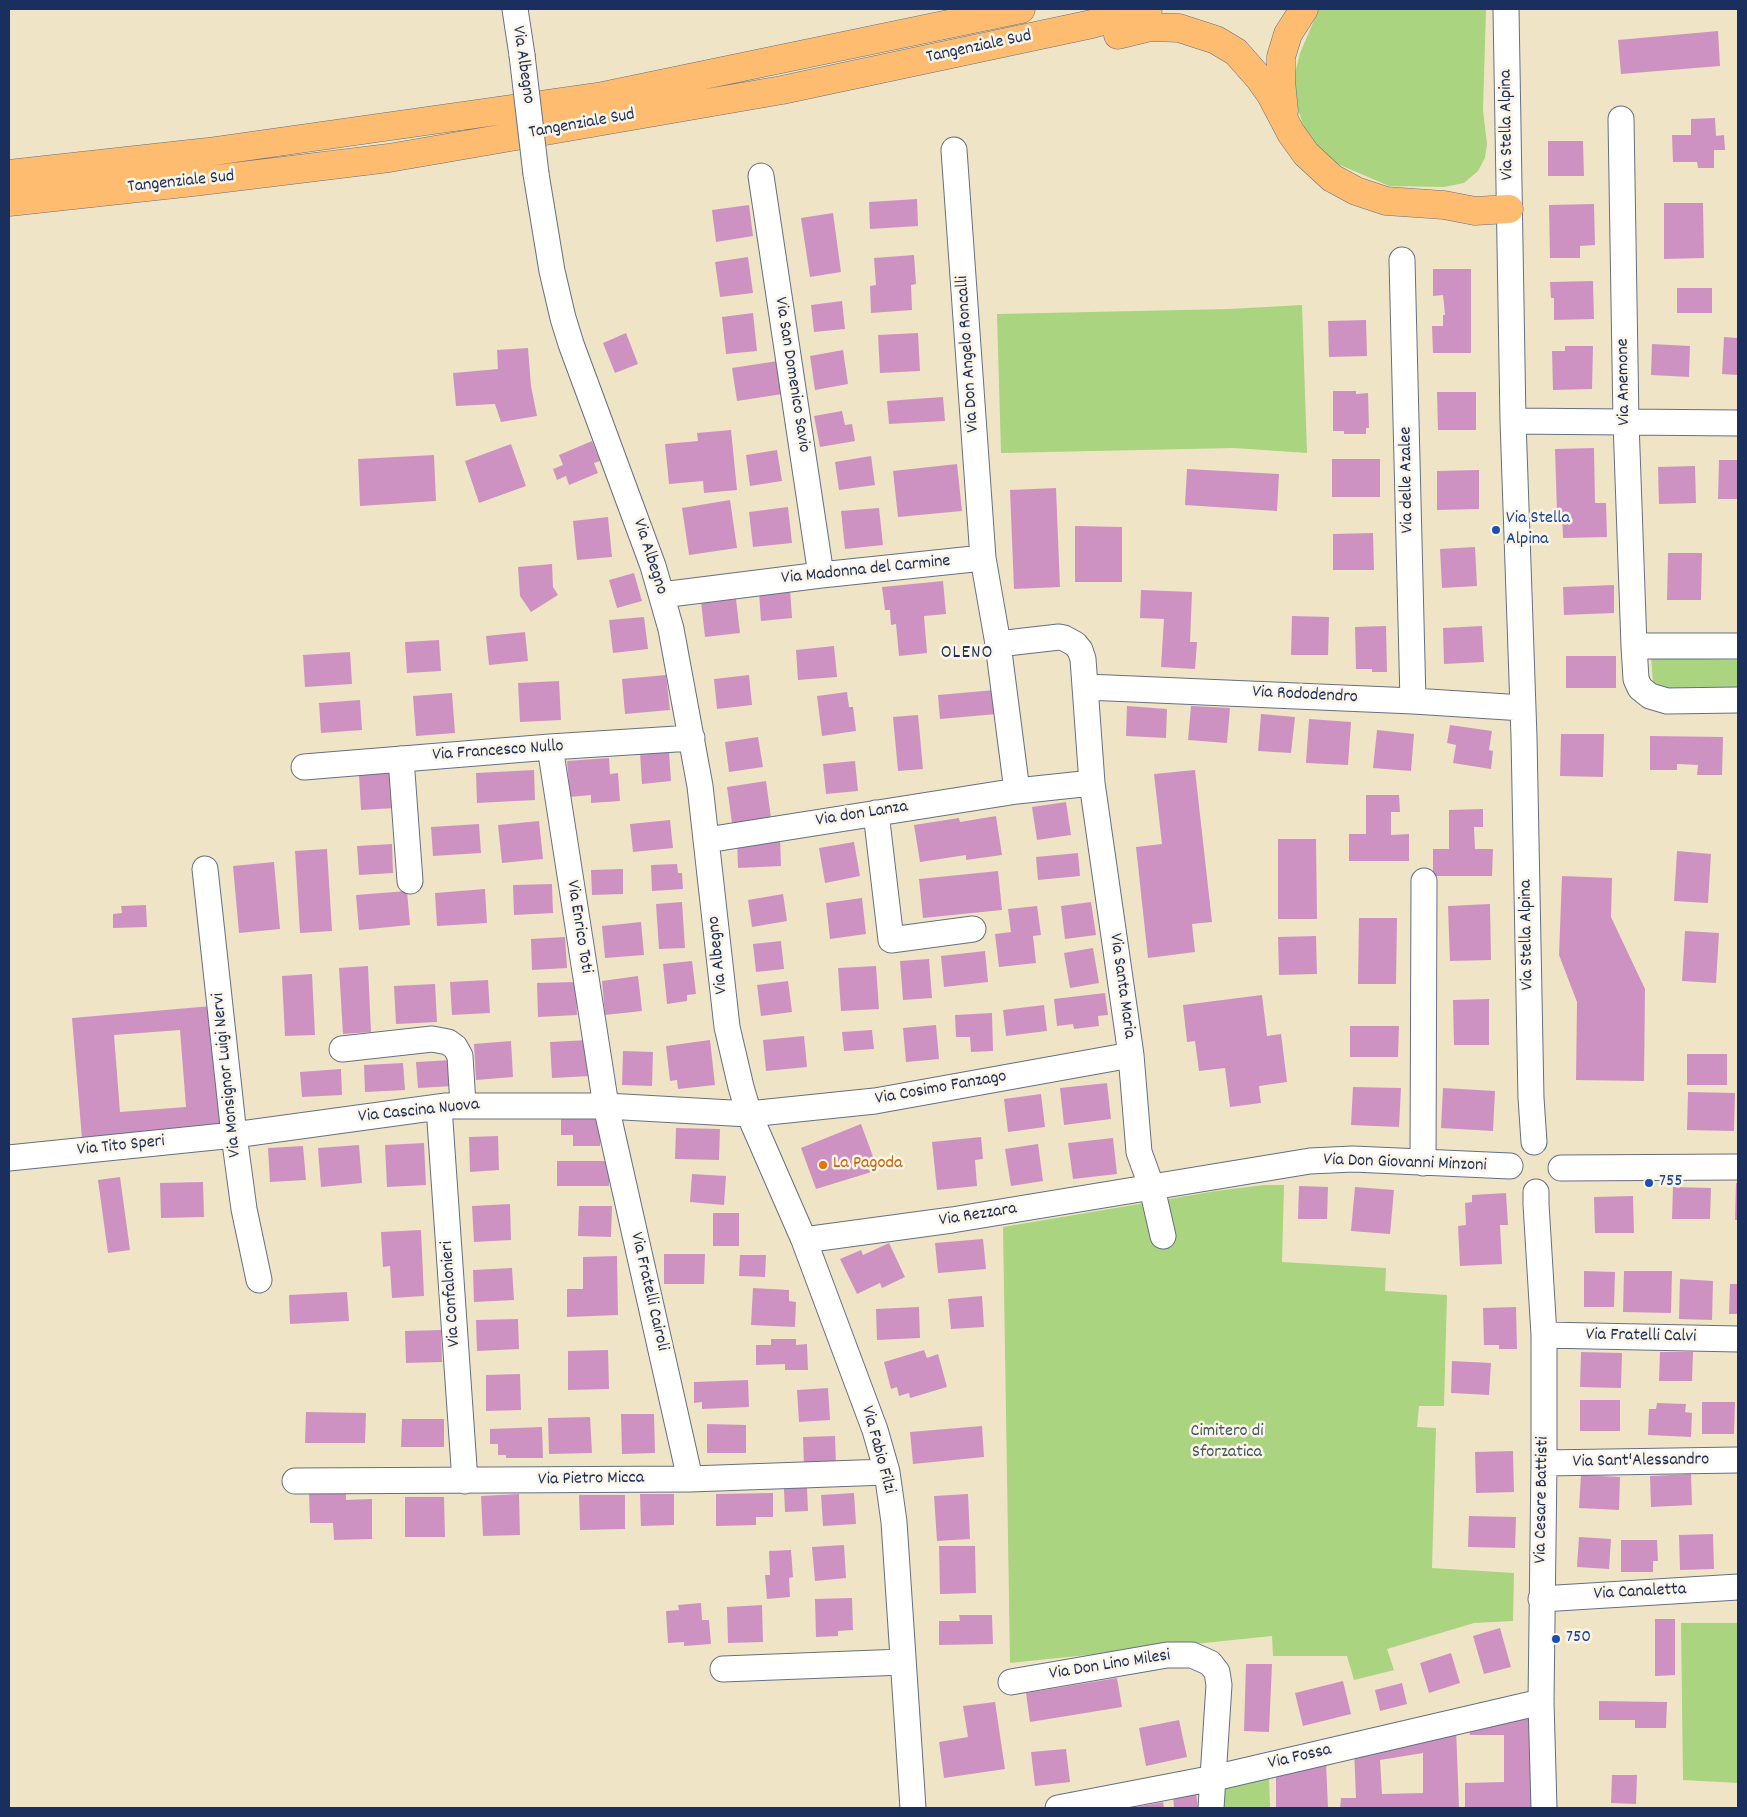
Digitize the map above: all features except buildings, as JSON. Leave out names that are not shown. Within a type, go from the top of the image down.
[{"type":"highway","name":"Tangenziale Sud","points":[[9,174],[208,152],[603,96],[1022,9]]},
{"type":"highway","name":"Tangenziale Sud","points":[[9,202],[389,158],[782,90],[1092,24],[1148,9]]},
{"type":"highway","points":[[1286,123],[1280,81],[1282,57],[1288,34],[1304,9]]},
{"type":"highway","points":[[1092,24],[1119,35],[1151,27],[1179,28],[1216,40],[1236,52],[1271,95],[1295,140],[1312,161],[1326,174],[1365,195],[1386,201],[1444,205],[1478,192],[1509,209]]},
{"type":"highway","points":[[9,164],[92,166]]},
{"type":"street","name":"Via Albegno","points":[[514,9],[522,55],[536,174],[554,282],[569,339],[640,528],[671,629],[700,786],[727,1027],[739,1079],[750,1114]]},
{"type":"street","name":"Via Stella Alpina","points":[[1506,9],[1513,421],[1523,708],[1531,1088],[1534,1142]]},
{"type":"street","name":"Via Anemone","points":[[1621,119],[1626,422],[1636,679],[1640,688],[1650,696],[1667,701],[1738,700]]},
{"type":"street","name":"Via Don Angelo Roncalli","points":[[954,150],[983,558]]},
{"type":"street","name":"Via San Domenico Savio","points":[[761,176],[821,575]]},
{"type":"street","name":"Via delle Azalee","points":[[1402,260],[1413,701]]},
{"type":"street","points":[[1513,421],[1738,423]]},
{"type":"street","points":[[983,558],[998,644],[1017,791]]},
{"type":"street","name":"Via Madonna del Carmine","points":[[662,595],[821,575],[983,558]]},
{"type":"street","name":"Via Santa Maria","points":[[998,644],[1054,637],[1070,641],[1080,650],[1086,688],[1092,783],[1131,1055],[1139,1152],[1152,1188],[1163,1236]]},
{"type":"street","points":[[1634,646],[1738,646]]},
{"type":"street","name":"Via Rododendro","points":[[1086,688],[1413,701],[1523,708]]},
{"type":"street","name":"Via Francesco Nullo","points":[[304,767],[692,738]]},
{"type":"street","name":"Via Enrico Toti","points":[[550,748],[606,1106]]},
{"type":"street","points":[[400,759],[410,882]]},
{"type":"street","name":"Via don Lanza","points":[[707,840],[1017,791],[1092,783]]},
{"type":"street","points":[[876,813],[891,940],[973,929]]},
{"type":"street","name":"Via Monsignor Luigi Nervi","points":[[205,869],[234,1136],[244,1209],[258,1280]]},
{"type":"street","points":[[1423,1163],[1424,881]]},
{"type":"street","points":[[342,1049],[432,1039],[448,1042],[456,1048],[460,1056],[463,1105]]},
{"type":"street","name":"Via Cosimo Fanzago","points":[[606,1106],[750,1114],[875,1101],[1131,1055]]},
{"type":"street","name":"Via Cascina Nuova","points":[[234,1136],[463,1105],[606,1106]]},
{"type":"street","name":"Via Fratelli Cairoli","points":[[606,1106],[690,1478]]},
{"type":"street","name":"Via Confalonieri","points":[[439,1107],[465,1481]]},
{"type":"street","name":"Via Fabio Filzi","points":[[750,1114],[804,1240],[874,1430],[886,1472],[894,1522],[914,1808]]},
{"type":"street","name":"Via Tito Speri","points":[[9,1158],[234,1136]]},
{"type":"street","points":[[1534,1142],[1549,1146],[1559,1159],[1560,1168],[1558,1179],[1552,1186],[1536,1192]]},
{"type":"street","name":"Via Don Giovanni Minzoni","points":[[1534,1142],[1518,1148],[1510,1166],[1511,1175],[1515,1183],[1522,1188],[1536,1192]]},
{"type":"street","name":"Via Don Giovanni Minzoni","points":[[1152,1188],[1310,1161],[1353,1159],[1510,1166]]},
{"type":"street","points":[[1560,1168],[1738,1167]]},
{"type":"street","name":"Via Rezzara","points":[[804,1240],[912,1226],[1152,1188]]},
{"type":"street","name":"Via Cesare Battisti","points":[[1536,1192],[1544,1335],[1541,1599],[1544,1808]]},
{"type":"street","name":"Via Fratelli Calvi","points":[[1544,1335],[1738,1339]]},
{"type":"street","name":"Via Sant'Alessandro","points":[[1544,1463],[1738,1460]]},
{"type":"street","name":"Via Pietro Micca","points":[[295,1481],[690,1478],[886,1472]]},
{"type":"street","name":"Via Canaletta","points":[[1541,1599],[1738,1587]]},
{"type":"street","name":"Via Don Lino Milesi","points":[[1011,1682],[1167,1655],[1192,1655],[1206,1660],[1214,1666],[1219,1684],[1211,1808]]},
{"type":"street","points":[[723,1668],[903,1662]]},
{"type":"street","name":"Via Fossa","points":[[1058,1808],[1214,1778],[1541,1702]]},
{"type":"green space","points":[[1319,9],[1486,9],[1483,110],[1487,144],[1485,158],[1478,171],[1464,183],[1444,187],[1389,186],[1326,159],[1306,134],[1297,106],[1294,77],[1300,53]]},
{"type":"green space","points":[[1302,305],[1307,453],[1234,448],[1001,453],[997,314],[1229,309]]},
{"type":"green space","points":[[1651,657],[1738,660],[1738,692],[1662,689],[1653,683]]},
{"type":"green space","name":"Cimitero di Sforzatica","points":[[1264,1185],[1284,1185],[1282,1262],[1386,1268],[1385,1291],[1447,1295],[1444,1406],[1419,1406],[1417,1427],[1436,1428],[1432,1568],[1514,1573],[1513,1621],[1474,1623],[1387,1649],[1394,1670],[1354,1680],[1347,1656],[1273,1656],[1272,1636],[1010,1663],[1003,1227],[1216,1191]]},
{"type":"green space","points":[[1681,1623],[1738,1623],[1738,1783],[1683,1780]]},
{"type":"green space","points":[[1269,1776],[1270,1808],[1218,1808],[1221,1785]]},
{"type":"place","name":"Via Stella Alpina","points":[[1496,530]]},
{"type":"place","name":"La Pagoda","points":[[823,1165]]},
{"type":"place","name":"755","points":[[1649,1183]]},
{"type":"place","name":"750","points":[[1556,1639]]},
{"type":"district","name":"OLENO","points":[[967,654]]}]
